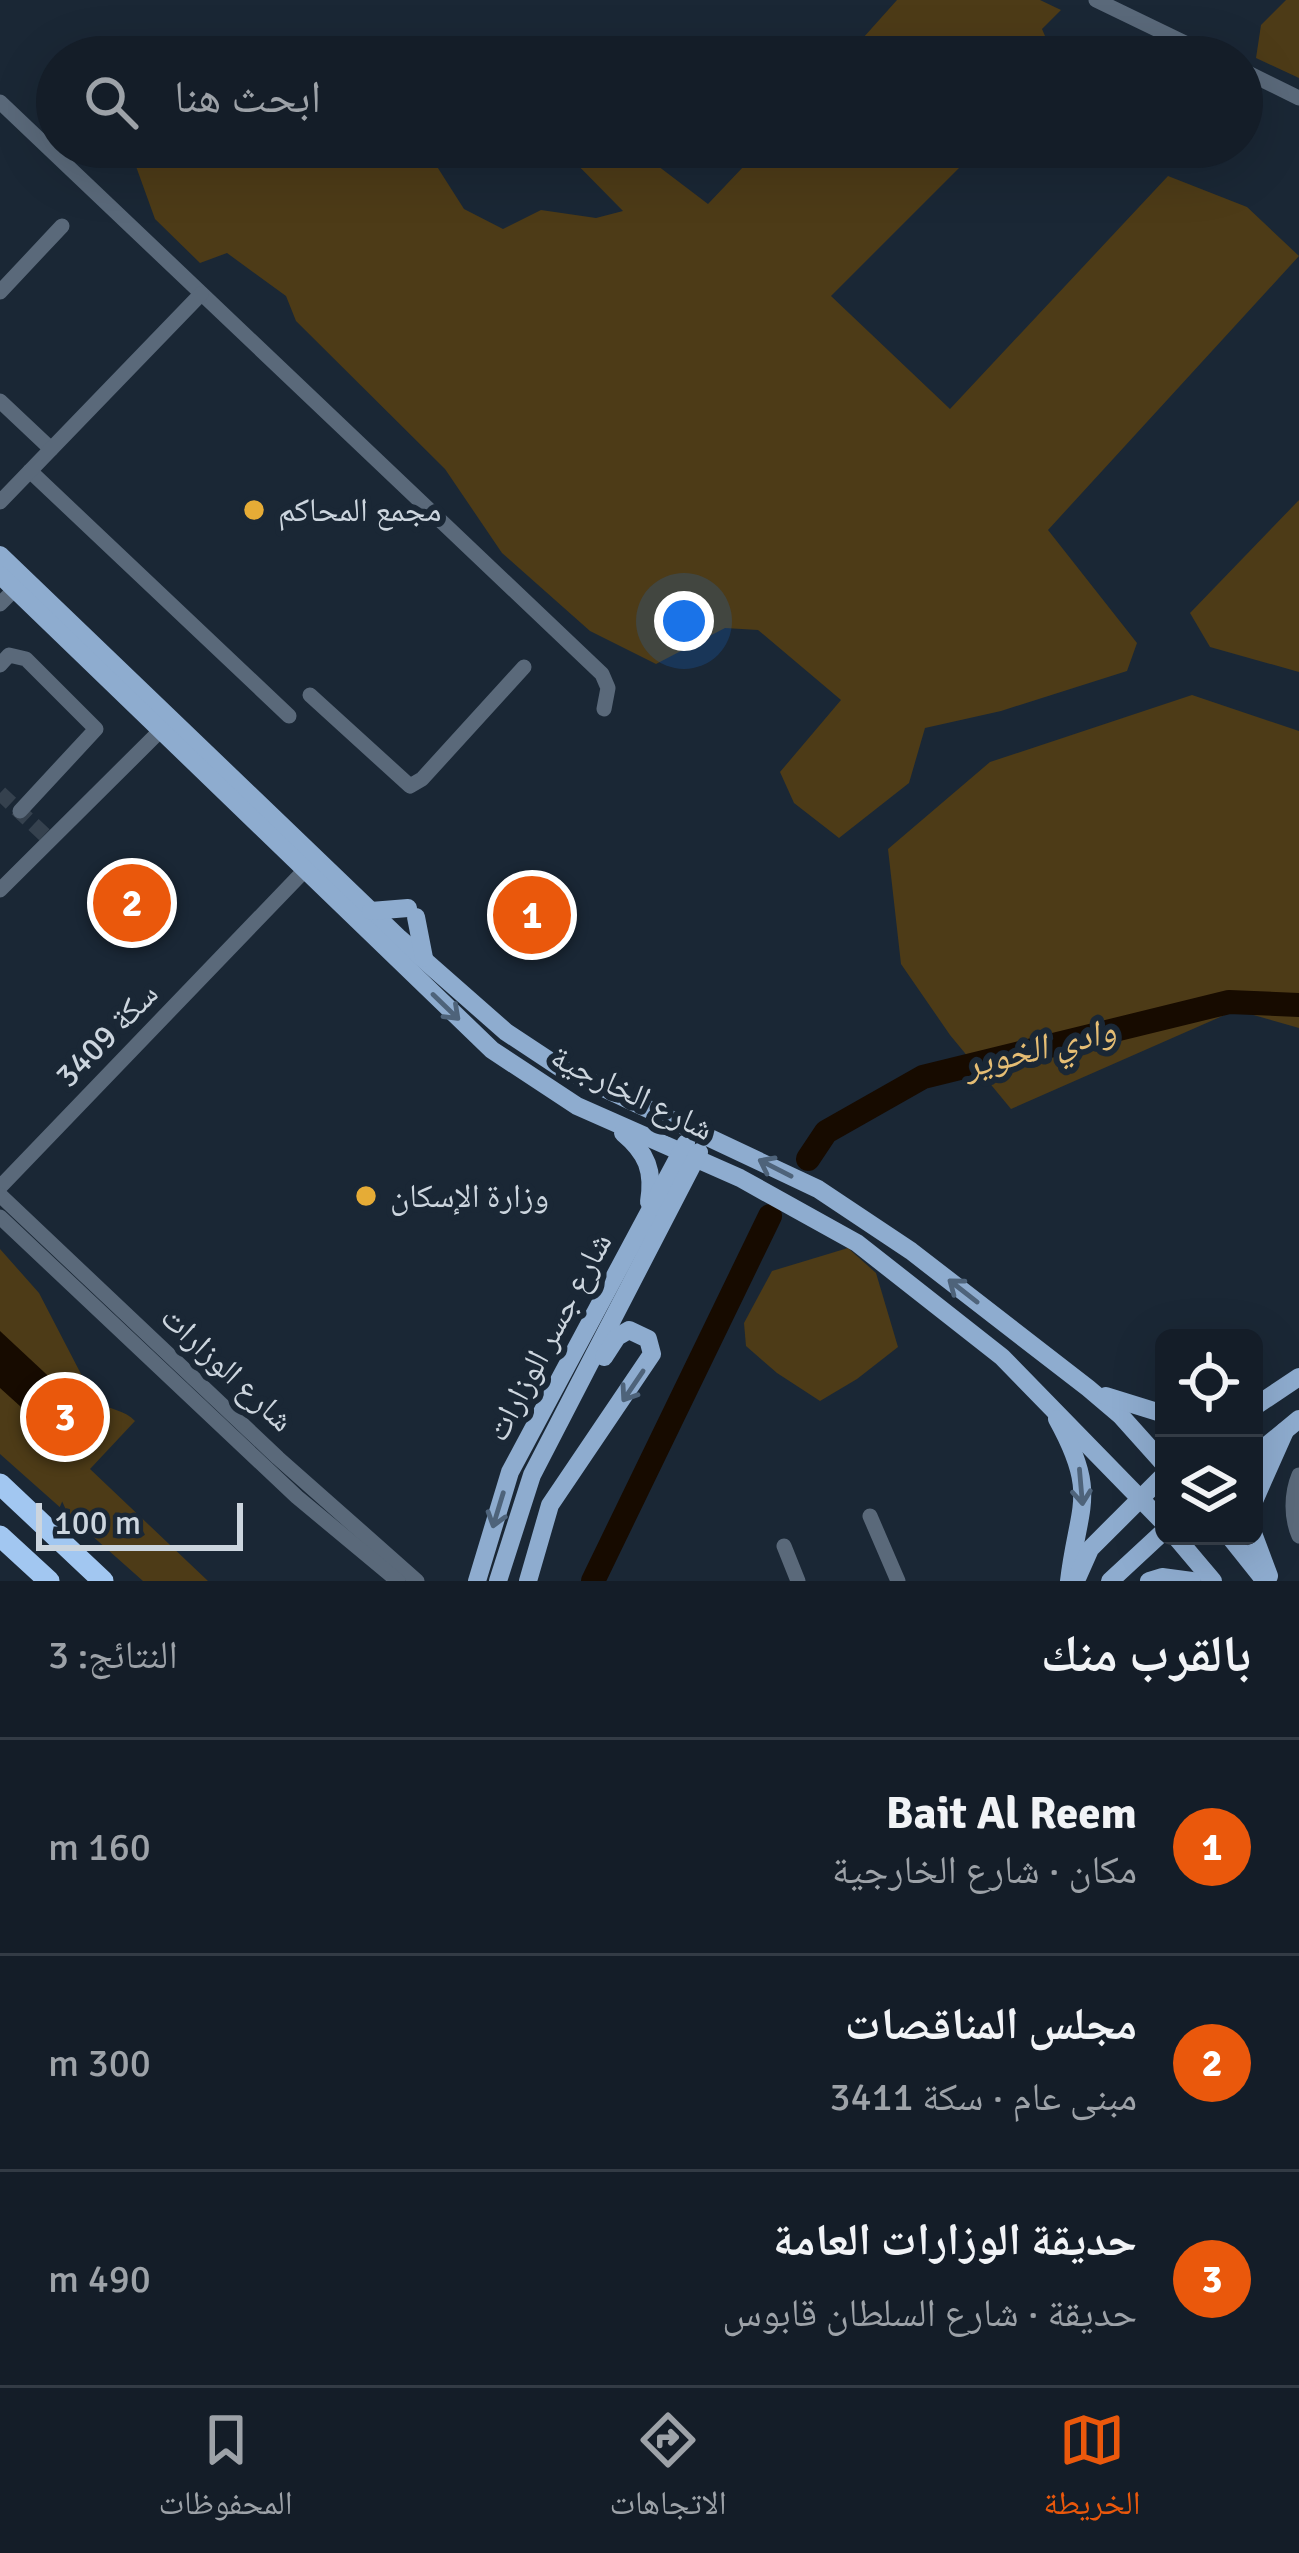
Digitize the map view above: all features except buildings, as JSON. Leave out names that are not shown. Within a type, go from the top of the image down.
[{"type":"highway","points":[[0,1484],[103,1581]]},
{"type":"highway","points":[[0,1536],[49,1581]]},
{"type":"main road","name":"شارع الخارجية","points":[[0,555],[371,911],[388,939],[492,1050],[577,1106],[740,1178],[857,1244],[1047,1399],[1155,1515]]},
{"type":"main road","points":[[0,565],[14,579],[8,582]]},
{"type":"main road","name":"شارع الخارجية","points":[[8,582],[304,871],[388,939],[425,962],[506,1033],[559,1067],[818,1190],[911,1251],[1088,1388],[1155,1454]]},
{"type":"main road","points":[[8,582],[66,618]]},
{"type":"main road","points":[[130,678],[162,729],[213,758]]},
{"type":"main road","points":[[285,828],[303,856],[304,871],[319,873],[347,888]]},
{"type":"main road","points":[[371,911],[412,913],[425,962]]},
{"type":"main road","points":[[577,1106],[643,1152],[652,1176],[653,1223]]},
{"type":"main road","name":"شارع جسر الوزارات","points":[[498,1581],[525,1493],[700,1131]]},
{"type":"main road","points":[[653,1223],[696,1185],[710,1179],[740,1178]]},
{"type":"main road","name":"شارع جسر الوزارات","points":[[477,1581],[510,1472],[653,1223]]},
{"type":"main road","points":[[976,1337],[994,1316]]},
{"type":"main road","points":[[528,1581],[550,1505],[647,1365],[652,1354],[648,1339],[628,1330],[616,1337],[578,1402],[554,1430]]},
{"type":"main road","points":[[1263,1401],[1299,1377]]},
{"type":"main road","points":[[1088,1388],[1155,1412]]},
{"type":"main road","points":[[1047,1399],[1076,1452],[1083,1480],[1073,1581]]},
{"type":"main road","points":[[1263,1449],[1292,1425]]},
{"type":"main road","points":[[1263,1483],[1292,1425]]},
{"type":"main road","points":[[1073,1581],[1090,1550],[1155,1482]]},
{"type":"main road","points":[[1110,1581],[1155,1536]]},
{"type":"main road","points":[[1183,1545],[1213,1581]]},
{"type":"main road","points":[[1236,1545],[1267,1581]]},
{"type":"main road","points":[[1257,1545],[1267,1581]]},
{"type":"main road","points":[[1149,1581],[1162,1577],[1192,1581]]},
{"type":"street","points":[[1096,0],[1171,36]]},
{"type":"street","points":[[1263,80],[1299,98]]},
{"type":"street","points":[[0,102],[36,136]]},
{"type":"street","points":[[69,168],[602,674],[608,688],[604,709]]},
{"type":"street","points":[[0,292],[62,226]]},
{"type":"street","points":[[0,502],[201,294]]},
{"type":"street","points":[[0,400],[51,449]]},
{"type":"street","points":[[30,472],[289,716]]},
{"type":"street","points":[[0,604],[8,582]]},
{"type":"street","points":[[0,664],[9,655],[26,658],[96,728],[20,811]]},
{"type":"street","points":[[310,694],[410,786],[422,779],[524,667]]},
{"type":"street","points":[[0,890],[162,729]]},
{"type":"street","name":"سكة 3409","points":[[0,1191],[304,871]]},
{"type":"street","name":"شارع الوزارات","points":[[0,1191],[278,1458],[417,1581]]},
{"type":"street","name":"شارع الوزارات","points":[[0,1217],[297,1497],[398,1581]]},
{"type":"street","points":[[1299,1475],[1293,1523],[1299,1536]]},
{"type":"street","points":[[870,1516],[898,1581]]},
{"type":"street","points":[[784,1546],[798,1581]]},
{"type":"shaded area","points":[[897,0],[1040,0],[1061,10],[1042,29],[1045,36],[865,36]]},
{"type":"shaded area","points":[[1286,0],[1299,0],[1299,78],[1263,61],[1261,25]]},
{"type":"shaded area","points":[[137,168],[438,168],[464,209],[503,229],[541,210],[596,218],[623,211],[581,168],[661,168],[708,204],[742,168],[959,168],[831,296],[950,409],[1168,176],[1247,207],[1299,256],[1048,530],[1137,643],[1127,671],[1001,711],[925,728],[909,783],[839,838],[794,803],[780,772],[841,700],[758,630],[725,628],[656,664],[590,631],[502,553],[445,469],[296,321],[286,296],[227,253],[200,263],[155,219]]},
{"type":"shaded area","points":[[1299,500],[1299,672],[1210,647],[1190,613]]},
{"type":"shaded area","points":[[1192,695],[1299,731],[1299,1028],[1236,1010],[1011,1109],[950,1035],[901,964],[888,849],[990,762]]},
{"type":"shaded area","points":[[848,1248],[876,1273],[898,1347],[820,1401],[746,1346],[744,1323],[772,1271]]},
{"type":"shaded area","points":[[0,1249],[39,1293],[95,1401],[135,1421],[90,1469],[208,1581],[143,1581],[0,1454]]},
{"type":"shaded area","points":[[0,1331],[59,1386],[31,1416],[0,1388]]},
{"type":"waterway","name":"وادي الخوير","points":[[808,1159],[826,1132],[923,1077],[1229,1002],[1299,1005]]},
{"type":"waterway","name":"وادي الخوير","points":[[593,1581],[770,1216]]},
{"type":"tunnel","points":[[0,793],[50,840]]},
{"type":"place","name":"مجمع المحاكم","points":[[254,510]]},
{"type":"place","name":"مجلس المناقصات","points":[[132,903]]},
{"type":"place","name":"Bait Al Reem","points":[[532,915]]},
{"type":"place","name":"وزارة الإسكان","points":[[366,1196]]},
{"type":"place","name":"حديقة الوزارات العامة","points":[[65,1417]]}]
